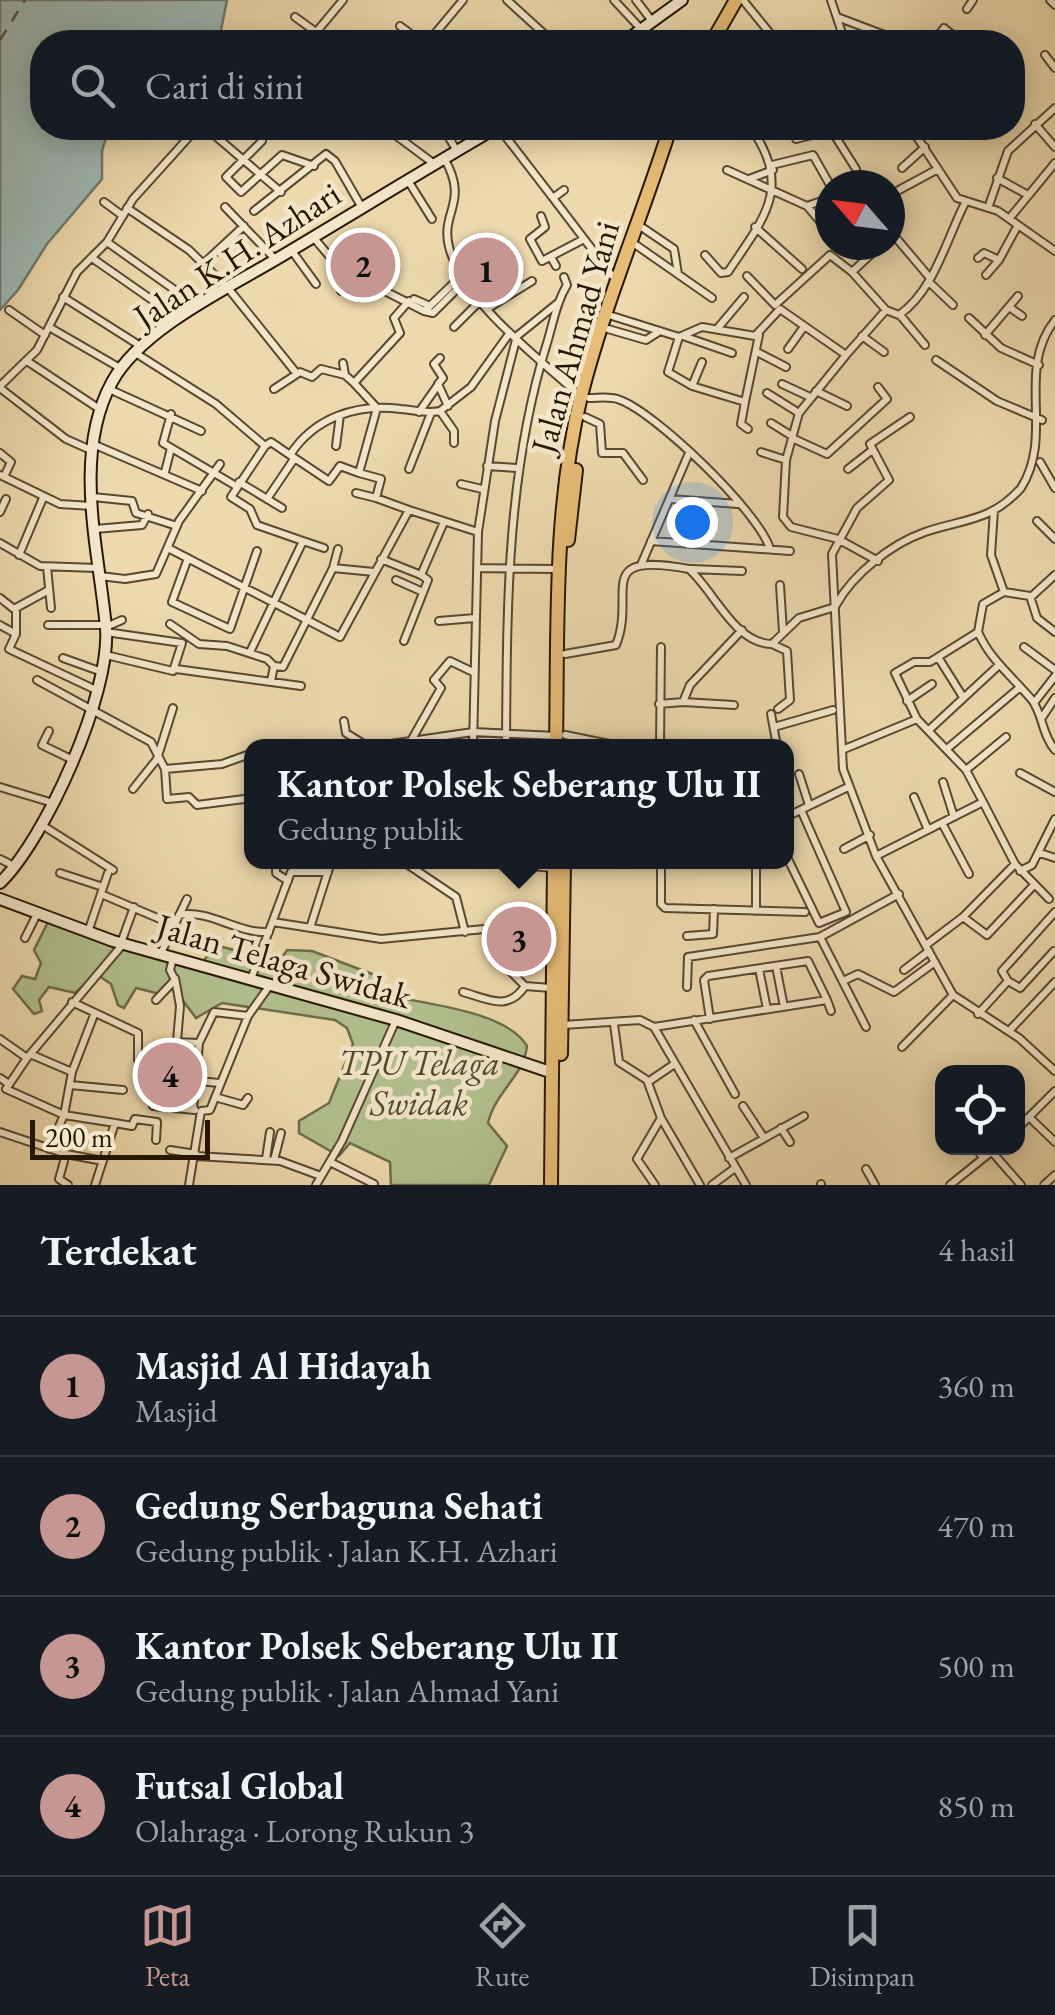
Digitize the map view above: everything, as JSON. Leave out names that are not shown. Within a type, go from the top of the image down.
[{"type":"highway","points":[[714,30],[728,0]]},
{"type":"highway","points":[[717,30],[739,0]]},
{"type":"highway","name":"Jalan Ahmad Yani","points":[[561,739],[558,569],[566,483],[585,397],[618,283],[668,140]]},
{"type":"highway","name":"Jalan Ahmad Yani","points":[[561,739],[567,543],[585,397],[669,140]]},
{"type":"highway","points":[[558,869],[552,930],[560,1185]]},
{"type":"highway","points":[[551,1185],[562,1025],[558,869]]},
{"type":"street","points":[[318,30],[343,0]]},
{"type":"street","points":[[438,30],[462,0]]},
{"type":"street","points":[[507,0],[539,30]]},
{"type":"street","points":[[614,0],[641,29],[682,0]]},
{"type":"street","points":[[636,0],[652,21]]},
{"type":"street","points":[[739,0],[765,30]]},
{"type":"street","points":[[831,0],[842,30]]},
{"type":"street","points":[[967,9],[974,0]]},
{"type":"street","points":[[295,16],[313,30]]},
{"type":"street","points":[[838,17],[872,30]]},
{"type":"street","points":[[400,26],[405,30]]},
{"type":"street","points":[[1045,55],[1055,68]]},
{"type":"street","points":[[1025,133],[1055,108]]},
{"type":"street","points":[[1035,124],[1055,147]]},
{"type":"street","points":[[186,140],[125,212],[107,242],[64,296],[26,361],[0,387],[66,438],[165,472],[202,491]]},
{"type":"street","points":[[221,140],[280,192]]},
{"type":"street","points":[[402,140],[432,163]]},
{"type":"street","points":[[451,140],[457,150]]},
{"type":"street","name":"Jalan K.H. Azhari","points":[[0,883],[15,867],[53,803],[103,672],[105,626],[93,502],[93,447],[102,410],[121,369],[178,319],[406,178],[476,140]]},
{"type":"street","points":[[507,140],[618,283]]},
{"type":"street","points":[[705,255],[726,274],[774,190],[772,168],[758,140]]},
{"type":"street","points":[[838,140],[856,169]]},
{"type":"street","points":[[920,140],[950,192],[965,203],[988,208],[1009,219],[1055,251]]},
{"type":"street","points":[[988,208],[997,178],[1018,140]]},
{"type":"street","points":[[262,141],[226,178],[242,192],[285,154],[314,166]]},
{"type":"street","points":[[902,168],[925,147]]},
{"type":"street","points":[[254,211],[324,156],[330,156],[361,206]]},
{"type":"street","points":[[748,179],[814,156],[822,170]]},
{"type":"street","points":[[444,158],[458,194],[448,233],[450,248],[487,309],[585,397],[624,402],[716,475],[761,529],[770,548]]},
{"type":"street","points":[[1009,219],[1055,163]]},
{"type":"street","points":[[727,170],[806,206],[815,216]]},
{"type":"street","points":[[905,187],[936,170]]},
{"type":"street","points":[[406,178],[432,218]]},
{"type":"street","points":[[997,178],[1028,195]]},
{"type":"street","points":[[553,198],[564,190]]},
{"type":"street","points":[[104,202],[203,264],[228,288],[297,374]]},
{"type":"street","points":[[806,206],[815,203]]},
{"type":"street","points":[[900,315],[930,280],[965,203]]},
{"type":"street","points":[[226,206],[276,260]]},
{"type":"street","points":[[541,216],[545,227],[530,239],[542,260],[584,239]]},
{"type":"street","points":[[986,275],[1018,225]]},
{"type":"street","points":[[203,264],[244,226]]},
{"type":"street","points":[[755,227],[802,269]]},
{"type":"street","points":[[643,228],[674,250],[678,274]]},
{"type":"street","points":[[313,236],[351,282],[341,291]]},
{"type":"street","points":[[107,242],[198,307]]},
{"type":"street","points":[[636,246],[712,298]]},
{"type":"street","points":[[905,249],[953,306]]},
{"type":"street","points":[[292,250],[316,284]]},
{"type":"street","points":[[978,258],[984,253],[999,260]]},
{"type":"street","points":[[748,429],[741,424],[758,352],[758,335],[778,307],[830,255],[852,272],[886,310],[900,315],[926,345]]},
{"type":"street","points":[[551,257],[556,266]]},
{"type":"street","points":[[92,258],[178,319]]},
{"type":"street","points":[[852,272],[865,260]]},
{"type":"street","points":[[747,276],[803,328],[846,355]]},
{"type":"street","points":[[375,286],[433,313],[465,277]]},
{"type":"street","points":[[506,739],[508,570],[517,468],[542,358],[566,285],[564,277]]},
{"type":"street","points":[[487,309],[532,281]]},
{"type":"street","points":[[64,296],[216,404],[264,446]]},
{"type":"street","points":[[985,336],[1018,296]]},
{"type":"street","points":[[716,330],[744,297]]},
{"type":"street","points":[[354,383],[400,333],[394,317],[412,300]]},
{"type":"street","points":[[454,328],[481,300]]},
{"type":"street","points":[[267,499],[316,423],[377,408],[440,412],[471,387],[513,335],[559,302]]},
{"type":"street","points":[[1010,307],[1022,316]]},
{"type":"street","points":[[9,310],[121,369]]},
{"type":"street","points":[[878,561],[838,539],[786,524],[786,460],[799,413],[886,310]]},
{"type":"street","points":[[969,318],[1001,348],[1039,365]]},
{"type":"street","points":[[1055,320],[1046,333],[1039,365],[1040,462],[1055,488]]},
{"type":"street","points":[[610,322],[660,331],[732,353]]},
{"type":"street","points":[[610,322],[646,340],[660,331]]},
{"type":"street","points":[[745,402],[692,386],[668,372],[681,337],[700,327],[758,335]]},
{"type":"street","points":[[788,349],[803,328]]},
{"type":"street","points":[[1046,333],[1055,339]]},
{"type":"street","points":[[473,739],[482,489],[513,335]]},
{"type":"street","points":[[862,336],[884,352]]},
{"type":"street","points":[[758,352],[786,367]]},
{"type":"street","points":[[419,412],[444,378],[434,364],[440,358]]},
{"type":"street","points":[[936,360],[997,402],[1042,420]]},
{"type":"street","points":[[26,361],[102,410]]},
{"type":"street","points":[[692,386],[702,362]]},
{"type":"street","points":[[343,363],[344,375]]},
{"type":"street","points":[[274,390],[302,371],[313,377],[321,369],[344,375],[377,408]]},
{"type":"street","points":[[438,384],[448,406]]},
{"type":"street","points":[[782,384],[848,406]]},
{"type":"street","points":[[771,424],[828,454],[887,399],[878,386]]},
{"type":"street","points":[[110,389],[201,431]]},
{"type":"street","points":[[767,393],[799,413]]},
{"type":"street","points":[[359,473],[377,408]]},
{"type":"street","points":[[440,412],[454,431],[454,443]]},
{"type":"street","points":[[409,469],[431,413]]},
{"type":"street","points":[[171,414],[162,442],[218,468],[282,508]]},
{"type":"street","points":[[336,446],[340,415]]},
{"type":"street","points":[[585,417],[600,424],[602,453],[623,453],[643,480]]},
{"type":"street","points":[[832,554],[856,508],[889,480],[870,444],[910,417]]},
{"type":"street","points":[[324,548],[255,524],[249,508],[232,498],[264,446],[271,442],[329,482],[340,466],[381,478],[376,498]]},
{"type":"street","points":[[165,472],[171,448]]},
{"type":"street","points":[[848,469],[871,451]]},
{"type":"street","points":[[760,452],[786,460]]},
{"type":"street","points":[[0,453],[11,462],[2,476],[44,498],[69,506],[132,501],[136,513],[177,526]]},
{"type":"street","points":[[641,566],[689,453]]},
{"type":"street","points":[[772,644],[810,613],[835,608],[847,589],[878,561],[925,532],[969,524],[994,510],[1017,492],[1040,462]]},
{"type":"street","points":[[487,466],[517,468]]},
{"type":"street","points":[[0,543],[47,567],[153,576],[177,526],[218,468]]},
{"type":"street","points":[[461,484],[482,489]]},
{"type":"street","points":[[356,493],[478,532]]},
{"type":"street","points":[[19,554],[44,498]]},
{"type":"street","points":[[0,512],[6,499]]},
{"type":"street","points":[[670,499],[738,504]]},
{"type":"street","points":[[168,548],[342,636],[409,510]]},
{"type":"street","points":[[994,510],[991,555],[1004,592]]},
{"type":"street","points":[[95,529],[142,524],[148,514]]},
{"type":"street","points":[[1037,521],[1055,539]]},
{"type":"street","points":[[422,574],[444,522]]},
{"type":"street","points":[[826,536],[832,554],[842,750],[848,787],[876,856],[953,996],[1009,1031],[1055,1070]]},
{"type":"street","points":[[250,650],[303,541]]},
{"type":"street","points":[[652,541],[790,551]]},
{"type":"street","points":[[271,681],[288,658],[333,568],[338,549]]},
{"type":"street","points":[[188,558],[172,602],[200,619],[231,628],[257,551]]},
{"type":"street","points":[[382,559],[428,579],[404,641]]},
{"type":"street","points":[[565,654],[616,645],[620,586],[630,571],[641,566],[742,570]]},
{"type":"street","points":[[47,567],[52,608]]},
{"type":"street","points":[[333,568],[374,572]]},
{"type":"street","points":[[478,568],[558,569]]},
{"type":"street","points":[[689,568],[742,630],[755,641],[787,651],[790,700],[774,711],[776,739]]},
{"type":"street","points":[[1031,597],[1054,578]]},
{"type":"street","points":[[396,580],[423,592]]},
{"type":"street","points":[[780,585],[783,632]]},
{"type":"street","points":[[0,598],[14,609],[47,589]]},
{"type":"street","points":[[1031,597],[1004,592],[984,604],[978,632],[998,666],[1034,703],[1055,750]]},
{"type":"street","points":[[1031,597],[1037,618],[1055,632]]},
{"type":"street","points":[[16,612],[16,634],[10,649],[98,691]]},
{"type":"street","points":[[440,620],[475,618]]},
{"type":"street","points":[[105,626],[122,620]]},
{"type":"street","points":[[170,624],[199,644],[222,644],[279,667]]},
{"type":"street","points":[[0,625],[16,634]]},
{"type":"street","points":[[48,625],[105,626],[182,643],[176,669]]},
{"type":"street","points":[[683,702],[690,685],[742,630]]},
{"type":"street","points":[[978,632],[938,657],[912,663],[896,673],[917,719],[966,770],[1017,868],[1049,899]]},
{"type":"street","points":[[660,739],[661,647]]},
{"type":"street","points":[[1024,647],[1055,673],[1034,703]]},
{"type":"street","points":[[106,655],[301,686]]},
{"type":"street","points":[[938,657],[963,697]]},
{"type":"street","points":[[62,658],[103,672]]},
{"type":"street","points":[[412,739],[441,688],[434,680],[437,674],[450,661],[473,672]]},
{"type":"street","points":[[929,730],[998,666]]},
{"type":"street","points":[[36,680],[151,742],[157,759],[166,769],[167,799],[189,797],[197,805],[244,799]]},
{"type":"street","points":[[907,701],[932,684]]},
{"type":"street","points":[[948,748],[1019,688]]},
{"type":"street","points":[[1040,720],[1055,698]]},
{"type":"street","points":[[659,704],[734,704]]},
{"type":"street","points":[[133,789],[157,759],[173,708]]},
{"type":"street","points":[[774,726],[833,710]]},
{"type":"street","points":[[842,750],[917,719]]},
{"type":"street","points":[[344,721],[346,733],[356,739]]},
{"type":"street","points":[[48,732],[42,745],[71,759]]},
{"type":"street","points":[[435,739],[473,732],[506,732],[549,739]]},
{"type":"street","points":[[966,770],[1006,737]]},
{"type":"street","points":[[166,769],[222,764],[244,756]]},
{"type":"street","points":[[1020,772],[1055,792]]},
{"type":"street","points":[[799,774],[809,805]]},
{"type":"street","points":[[943,782],[954,817]]},
{"type":"street","points":[[0,787],[53,803]]},
{"type":"street","points":[[794,813],[848,787]]},
{"type":"street","points":[[914,797],[928,830]]},
{"type":"street","points":[[876,856],[984,802]]},
{"type":"street","points":[[793,869],[819,923],[846,912],[801,810]]},
{"type":"street","points":[[904,970],[1017,868],[1032,865],[1055,819]]},
{"type":"street","points":[[942,823],[970,874]]},
{"type":"street","points":[[42,825],[111,872],[88,932]]},
{"type":"street","points":[[844,849],[870,835]]},
{"type":"street","points":[[1040,853],[1055,858]]},
{"type":"street","points":[[0,860],[15,867]]},
{"type":"street","points":[[276,869],[288,881]]},
{"type":"street","points":[[310,928],[329,869]]},
{"type":"street","points":[[414,869],[456,897],[465,932]]},
{"type":"street","points":[[660,869],[663,907],[806,912]]},
{"type":"street","points":[[756,869],[756,911]]},
{"type":"street","points":[[252,979],[293,871],[328,872]]},
{"type":"street","points":[[60,873],[174,925]]},
{"type":"street","points":[[963,917],[987,935],[1034,885]]},
{"type":"street","points":[[687,987],[688,957],[820,937],[899,894]]},
{"type":"street","name":"Jalan Telaga Swidak","points":[[0,899],[122,943],[396,1020],[557,1074]]},
{"type":"street","points":[[160,954],[186,899]]},
{"type":"street","points":[[5,1089],[122,943],[134,907]]},
{"type":"street","points":[[687,936],[713,934],[714,909]]},
{"type":"street","points":[[1054,951],[1020,988],[1002,972],[1055,912]]},
{"type":"street","points":[[179,915],[196,913],[233,926],[269,932]]},
{"type":"street","points":[[26,938],[37,914]]},
{"type":"street","points":[[272,922],[380,939],[505,927],[552,930]]},
{"type":"street","points":[[820,937],[866,1027]]},
{"type":"street","points":[[490,951],[525,986],[553,988]]},
{"type":"street","points":[[72,1002],[138,1033],[137,1060],[176,1063],[180,1006],[170,970],[173,958]]},
{"type":"street","points":[[710,1018],[706,978],[810,962],[831,1011]]},
{"type":"street","points":[[843,981],[860,975],[894,992],[934,962]]},
{"type":"street","points":[[776,966],[784,1007]]},
{"type":"street","points":[[758,969],[768,1010]]},
{"type":"street","points":[[156,1000],[174,978]]},
{"type":"street","points":[[978,1014],[1008,981]]},
{"type":"street","points":[[1009,1031],[1054,983]]},
{"type":"street","points":[[153,1106],[210,1110],[248,1016],[271,984]]},
{"type":"street","points":[[463,992],[503,1003],[514,1000],[525,986]]},
{"type":"street","points":[[902,1048],[953,996]]},
{"type":"street","points":[[654,1028],[694,1018],[827,1000]]},
{"type":"street","points":[[189,1185],[196,1155],[199,1043],[214,1012],[248,1016]]},
{"type":"street","points":[[49,1149],[64,1115],[72,1072],[94,1015]]},
{"type":"street","points":[[694,1018],[736,1094]]},
{"type":"street","points":[[170,1150],[270,1160],[318,1183],[396,1020]]},
{"type":"street","points":[[562,1025],[640,1020],[654,1028],[746,1185]]},
{"type":"street","points":[[614,1024],[619,1062],[648,1082],[660,1118],[700,1185]]},
{"type":"street","points":[[0,1039],[29,1056],[72,1072]]},
{"type":"street","points":[[176,1043],[199,1043]]},
{"type":"street","points":[[648,1082],[673,1065]]},
{"type":"street","points":[[0,1078],[5,1089],[64,1115],[132,1126],[135,1119],[157,1122],[156,1140]]},
{"type":"street","points":[[197,1081],[220,1083]]},
{"type":"street","points":[[70,1084],[123,1090]]},
{"type":"street","points":[[1055,1091],[1027,1119],[1055,1142]]},
{"type":"street","points":[[215,1097],[243,1106],[248,1098]]},
{"type":"street","points":[[743,1106],[764,1138]]},
{"type":"street","points":[[730,1158],[804,1116]]},
{"type":"street","points":[[655,1185],[637,1159],[660,1118]]},
{"type":"street","points":[[95,1185],[115,1123]]},
{"type":"street","points":[[782,1128],[790,1142]]},
{"type":"street","points":[[0,1132],[66,1154],[103,1161]]},
{"type":"street","points":[[270,1132],[270,1160]]},
{"type":"street","points":[[270,1160],[280,1133]]},
{"type":"street","points":[[66,1154],[59,1180],[68,1185]]},
{"type":"street","points":[[953,1184],[988,1155]]},
{"type":"street","points":[[998,1155],[1021,1185]]},
{"type":"street","points":[[330,1162],[374,1184]]},
{"type":"street","points":[[712,1185],[735,1168]]},
{"type":"street","points":[[866,1169],[875,1185]]},
{"type":"street","points":[[1044,1185],[1055,1175]]},
{"type":"green space","name":"TPU Telaga Swidak","points":[[49,920],[203,962],[215,945],[279,962],[287,950],[312,951],[380,977],[381,990],[390,996],[465,1011],[517,1034],[527,1046],[525,1057],[488,1123],[507,1146],[489,1185],[391,1185],[390,1162],[350,1143],[339,1156],[299,1133],[299,1121],[329,1103],[353,1044],[347,1028],[335,1020],[222,1003],[196,1018],[178,994],[175,974],[160,994],[136,988],[124,1008],[118,1005],[111,984],[96,974],[75,993],[49,987],[39,1000],[42,1011],[34,1014],[13,989],[22,976],[35,979],[41,963],[34,950]]},
{"type":"water","points":[[0,0],[227,0],[221,30],[30,30],[30,140],[105,140],[102,179],[47,244],[18,290],[0,310]]},
{"type":"ferry route","points":[[0,40],[25,0]]},
{"type":"place","name":"Gedung Serbaguna Sehati","points":[[363,265]]},
{"type":"place","name":"Masjid Al Hidayah","points":[[486,270]]},
{"type":"place","name":"Kantor Polsek Seberang Ulu II","points":[[519,939]]},
{"type":"place","name":"Futsal Global","points":[[170,1075]]}]
